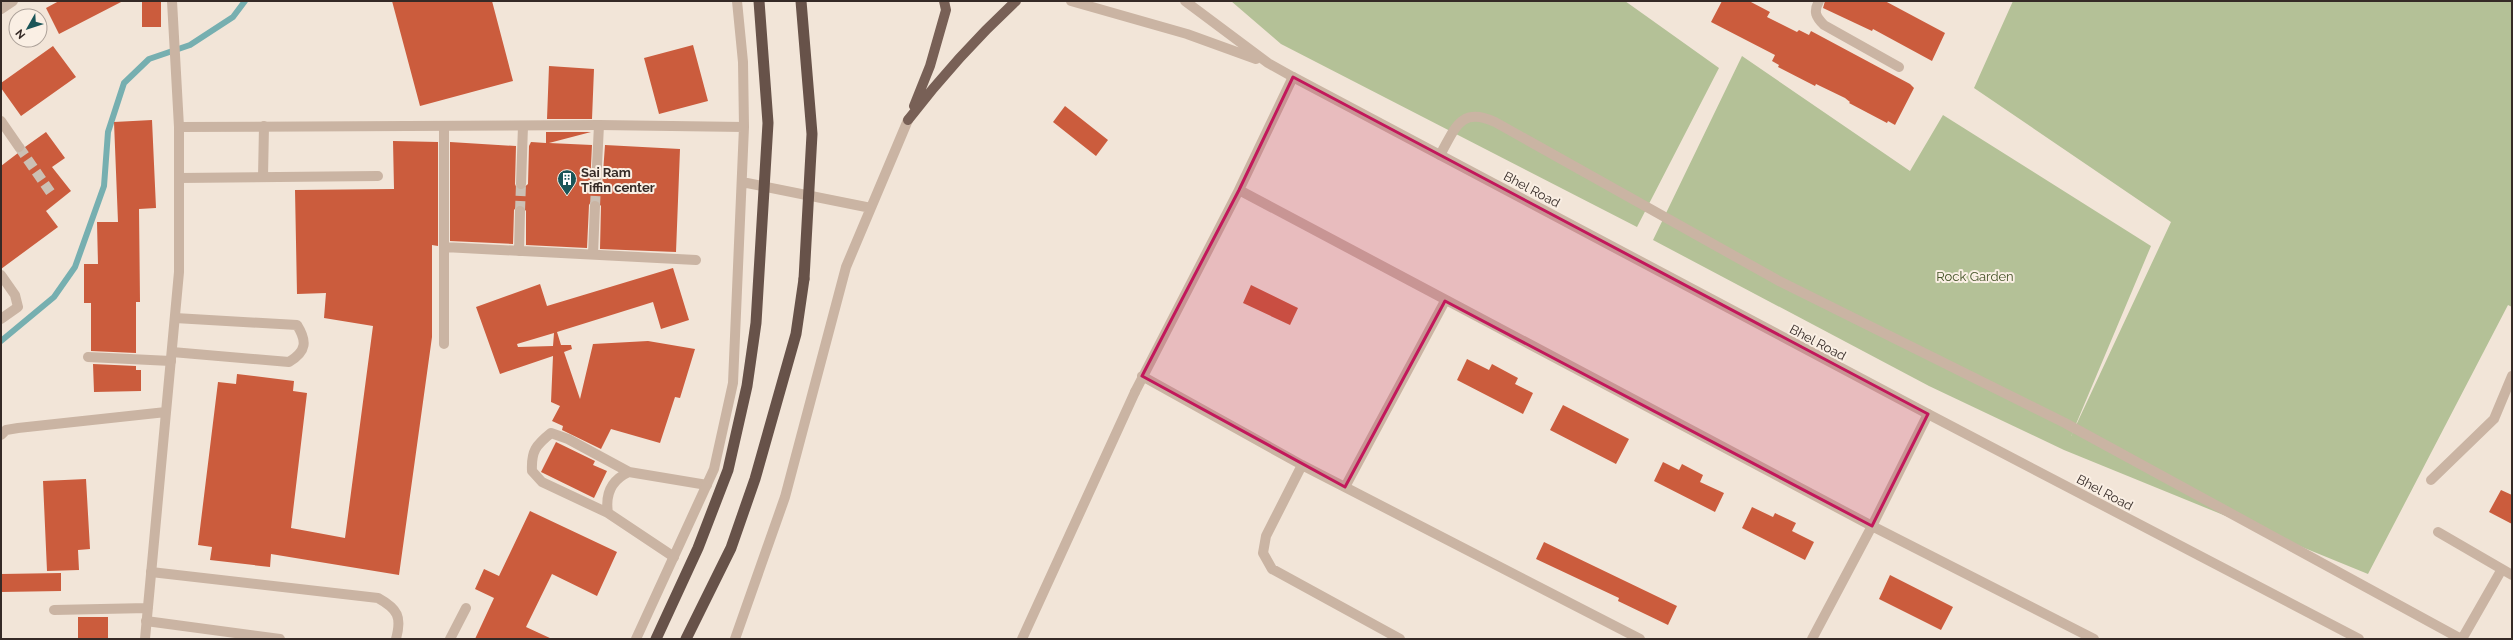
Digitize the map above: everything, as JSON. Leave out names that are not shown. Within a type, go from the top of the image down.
[{"type":"highway","points":[[656,639],[698,548],[728,470],[747,386],[756,323],[768,123],[758,1]]},
{"type":"highway","points":[[686,639],[731,548],[754,479],[796,334],[804,279],[812,134],[801,1]]},
{"type":"main road","points":[[908,120],[930,66],[946,10],[944,1]]},
{"type":"main road","points":[[908,120],[937,81],[967,48],[1016,1]]},
{"type":"street","points":[[1,9],[13,1]]},
{"type":"street","points":[[145,639],[179,272],[179,127],[172,1]]},
{"type":"street","points":[[636,639],[714,469],[733,383],[744,127],[744,62],[737,1]]},
{"type":"street","points":[[1071,1],[1187,34],[1268,63]]},
{"type":"street","points":[[1185,1],[1268,63]]},
{"type":"street","points":[[1819,1],[1815,9],[1824,25],[1899,67]]},
{"type":"street","name":"Bhel Road","points":[[1268,63],[1928,414],[2359,639]]},
{"type":"street","points":[[1022,639],[1142,376],[1239,190],[1294,77]]},
{"type":"street","points":[[1440,155],[1459,123],[1468,116],[1480,116],[1495,122],[1779,281],[2065,423],[2462,639],[2502,569]]},
{"type":"street","points":[[735,639],[785,497],[846,268],[908,120]]},
{"type":"street","points":[[1,121],[19,147]]},
{"type":"street","points":[[179,127],[599,125],[744,127]]},
{"type":"street","points":[[596,186],[599,125]]},
{"type":"street","points":[[263,177],[264,126]]},
{"type":"street","points":[[444,126],[444,344]]},
{"type":"street","points":[[521,184],[523,126]]},
{"type":"street","points":[[179,178],[378,176]]},
{"type":"street","points":[[742,182],[871,208]]},
{"type":"street","points":[[1239,190],[1872,526],[2094,639]]},
{"type":"street","points":[[593,254],[595,206]]},
{"type":"street","points":[[519,251],[520,211]]},
{"type":"street","points":[[444,247],[696,260]]},
{"type":"street","points":[[1,275],[15,295],[18,306],[1,319]]},
{"type":"street","points":[[1345,487],[1445,300]]},
{"type":"street","points":[[88,357],[171,356],[289,362],[298,357],[303,348],[304,337],[297,325],[175,318]]},
{"type":"street","points":[[1142,376],[1302,465],[1640,639]]},
{"type":"street","points":[[2431,480],[2494,419],[2512,376]]},
{"type":"street","points":[[1,435],[6,430],[18,428],[166,412]]},
{"type":"street","points":[[1812,639],[1872,526],[1928,414]]},
{"type":"street","points":[[674,557],[608,513],[542,482],[532,471],[531,459],[538,443],[551,433],[568,439],[629,472],[707,485]]},
{"type":"street","points":[[1302,465],[1266,536],[1263,553],[1272,569],[1400,639]]},
{"type":"street","points":[[608,513],[606,500],[610,486],[618,477],[629,472]]},
{"type":"street","points":[[2438,532],[2512,575]]},
{"type":"street","points":[[151,572],[378,598],[393,606],[400,623],[396,639]]},
{"type":"street","points":[[54,610],[148,608]]},
{"type":"street","points":[[450,639],[466,608]]},
{"type":"street","points":[[146,621],[280,639]]},
{"type":"highlighted area","points":[[1293,77],[1928,414],[1872,526],[1445,301],[1345,487],[1142,376],[1239,190]]},
{"type":"green space","points":[[1231,1],[1625,1],[1719,68],[1637,227],[1281,44]]},
{"type":"green space","name":"Rock Garden","points":[[2013,1],[2512,1],[2512,307],[2508,305],[2368,574],[2064,450],[1929,386],[1653,240],[1742,56],[1910,171],[1943,115],[2151,246],[2071,436],[2171,222],[1974,88]]},
{"type":"building","points":[[59,1],[123,1],[59,34],[48,12],[48,8],[46,8]]},
{"type":"building","points":[[142,1],[161,1],[161,27],[142,27]]},
{"type":"building","points":[[392,1],[492,1],[513,81],[420,106]]},
{"type":"building","points":[[1722,1],[1749,1],[1770,12],[1767,17],[1797,32],[1799,30],[1809,35],[1811,31],[1910,84],[1914,88],[1895,125],[1888,121],[1887,123],[1849,103],[1850,102],[1845,98],[1816,84],[1815,86],[1778,67],[1779,65],[1772,61],[1775,55],[1711,22]]},
{"type":"building","points":[[1825,1],[1885,1],[1945,33],[1932,61],[1873,29],[1872,31],[1823,8]]},
{"type":"building","points":[[693,45],[708,101],[659,114],[644,58]]},
{"type":"building","points":[[53,46],[76,77],[21,116],[1,88],[1,83]]},
{"type":"building","points":[[549,66],[594,69],[592,119],[547,119]]},
{"type":"building","points":[[1065,106],[1108,140],[1096,156],[1053,122]]},
{"type":"building","points":[[152,120],[156,208],[139,209],[140,302],[136,302],[136,353],[91,351],[91,303],[84,303],[84,264],[98,264],[97,222],[118,222],[114,122]]},
{"type":"building","points":[[46,132],[65,158],[52,167],[71,191],[46,211],[58,227],[1,269],[1,166],[18,153],[23,152],[25,147]]},
{"type":"building","name":"Sai Ram Tiffin center","points":[[546,132],[591,132],[549,143],[592,145],[590,186],[595,192],[599,192],[602,187],[605,145],[680,149],[676,252],[600,249],[601,206],[596,200],[592,200],[589,205],[587,248],[526,245],[526,211],[521,205],[517,206],[514,210],[513,244],[450,241],[450,142],[516,146],[515,184],[517,189],[521,190],[528,184],[529,146],[531,142],[546,143]]},
{"type":"building","points":[[393,141],[438,142],[438,246],[432,245],[432,337],[399,575],[271,554],[270,567],[210,560],[212,547],[198,545],[218,382],[236,384],[237,374],[294,381],[293,391],[307,393],[291,528],[345,538],[373,326],[324,318],[326,293],[297,294],[295,190],[394,189]]},
{"type":"building","points":[[673,268],[689,320],[661,329],[653,302],[557,332],[561,345],[571,345],[572,349],[564,352],[580,399],[593,344],[648,341],[695,349],[680,398],[675,397],[660,443],[611,429],[601,449],[562,430],[563,426],[552,421],[560,406],[551,402],[553,356],[500,374],[476,307],[540,284],[547,306]],"holes":[[[554,333],[553,346],[518,347],[517,344]]]},
{"type":"building","points":[[1251,285],[1298,308],[1290,325],[1243,303]]},
{"type":"building","points":[[1467,359],[1489,370],[1492,364],[1518,378],[1515,384],[1533,393],[1523,414],[1457,380]]},
{"type":"building","points":[[93,364],[136,366],[136,370],[141,370],[141,391],[94,392]]},
{"type":"building","points":[[1563,405],[1629,439],[1616,464],[1550,430]]},
{"type":"building","points":[[556,442],[595,461],[593,465],[607,471],[594,498],[541,472]]},
{"type":"building","points":[[1663,462],[1679,470],[1682,464],[1703,475],[1700,482],[1724,493],[1715,512],[1654,481]]},
{"type":"building","points":[[86,479],[90,549],[78,550],[79,570],[47,571],[43,481]]},
{"type":"building","points":[[2501,490],[2512,495],[2512,524],[2489,512]]},
{"type":"building","points":[[1752,507],[1773,517],[1775,513],[1796,523],[1792,531],[1814,542],[1805,560],[1742,528]]},
{"type":"building","points":[[530,511],[617,552],[597,596],[552,574],[526,627],[552,639],[475,639],[494,598],[475,589],[484,569],[499,576]]},
{"type":"building","points":[[1544,542],[1677,606],[1668,625],[1618,601],[1619,598],[1536,559]]},
{"type":"building","points":[[61,573],[61,591],[1,592],[1,574]]},
{"type":"building","points":[[1890,575],[1953,607],[1941,630],[1879,599]]},
{"type":"building","points":[[78,617],[108,617],[108,639],[78,639]]},
{"type":"waterway","points":[[1,341],[54,297],[75,267],[104,186],[108,132],[124,83],[149,59],[190,45],[233,17],[245,1]]},
{"type":"tunnel","points":[[19,147],[53,196]]},
{"type":"tunnel","points":[[520,211],[521,184]]},
{"type":"tunnel","points":[[595,206],[596,186]]},
{"type":"place","name":"Sai Ram Tiffin center","points":[[567,196]]}]
